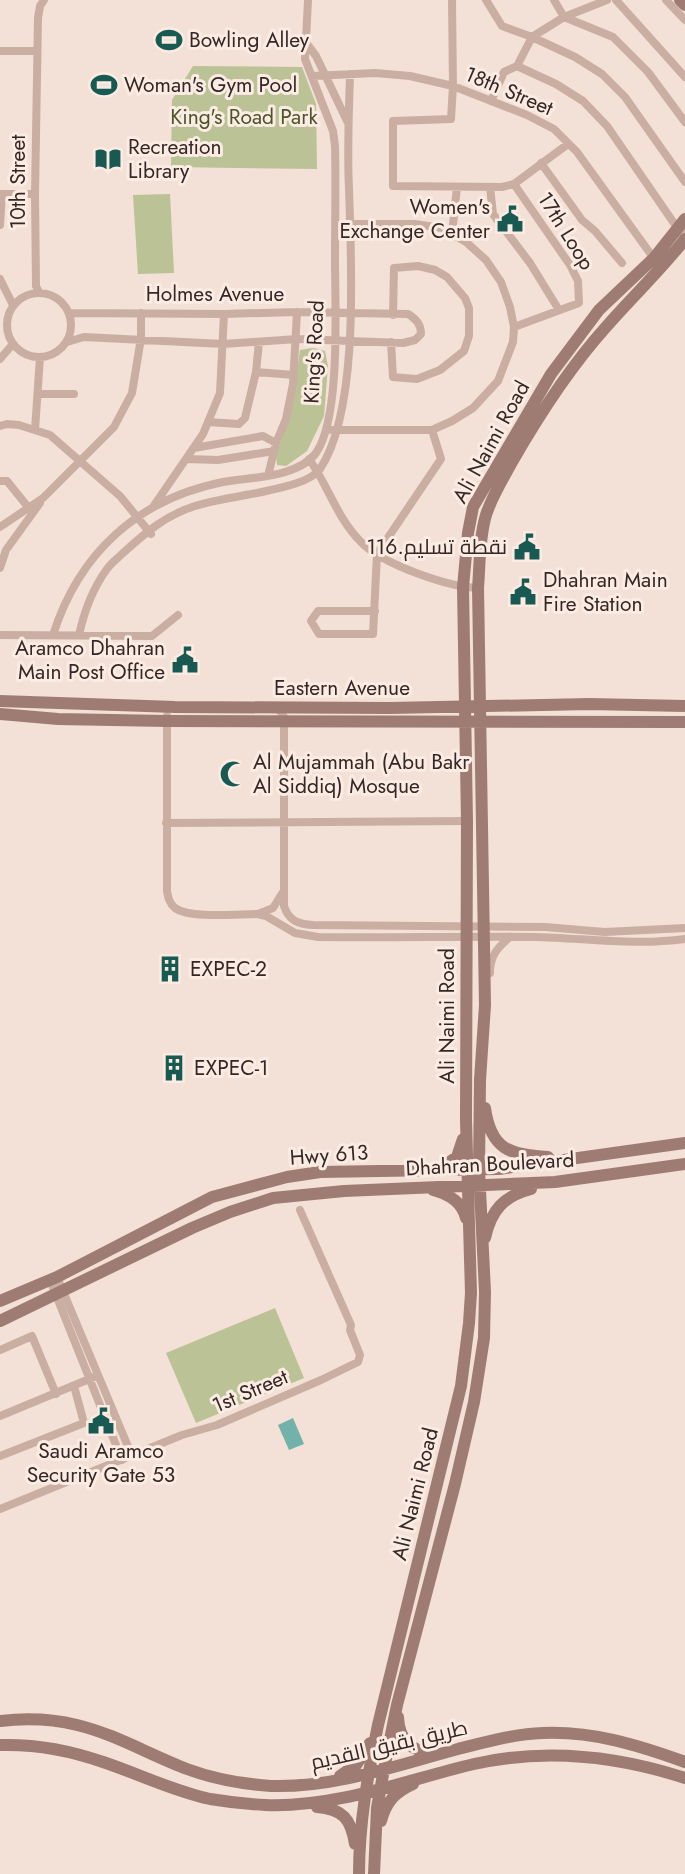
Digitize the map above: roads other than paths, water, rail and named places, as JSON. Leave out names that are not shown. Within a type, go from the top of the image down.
[{"type":"main road","points":[[681,0],[685,5]]},
{"type":"main road","name":"Ali Naimi Road","points":[[359,1870],[368,1772],[460,1386],[469,1323],[469,1231],[484,1005],[478,588],[482,533],[496,490],[557,390],[683,230]]},
{"type":"main road","name":"Ali Naimi Road","points":[[473,1169],[466,1120],[467,821],[464,587],[465,549],[473,507],[551,374],[599,310],[658,263]]},
{"type":"main road","name":"Eastern Avenue","points":[[0,701],[274,708],[685,706]]},
{"type":"main road","name":"Eastern Avenue","points":[[0,714],[58,719],[166,721],[665,722],[685,724]]},
{"type":"main road","points":[[480,1080],[486,1119],[501,1145],[519,1155],[576,1158]]},
{"type":"main road","points":[[438,1170],[457,1157],[462,1145],[466,1120]]},
{"type":"main road","name":"Hwy 613","points":[[0,1300],[53,1279],[212,1197],[252,1185],[320,1172],[522,1166],[685,1143]]},
{"type":"main road","name":"Dhahran Boulevard","points":[[0,1321],[192,1228],[230,1212],[273,1198],[325,1192],[555,1182],[685,1164]]},
{"type":"main road","points":[[482,1250],[487,1225],[505,1200],[522,1191],[555,1182]]},
{"type":"main road","name":"Ali Naimi Road","points":[[374,1874],[374,1848],[380,1788],[397,1705],[455,1484],[474,1402],[484,1338],[485,1292],[482,1250],[473,1186]]},
{"type":"main road","points":[[421,1187],[443,1193],[456,1201],[465,1212],[469,1231]]},
{"type":"main road","points":[[397,1705],[398,1727],[405,1742],[424,1753],[443,1753]]},
{"type":"main road","name":"طريق بقيق القديم","points":[[0,1721],[37,1719],[78,1725],[186,1768],[225,1780],[271,1786],[330,1782],[516,1736],[542,1733],[566,1733],[621,1740],[685,1762]]},
{"type":"main road","points":[[330,1782],[356,1765],[378,1725]]},
{"type":"main road","name":"طريق بقيق القديم","points":[[0,1745],[63,1750],[182,1791],[239,1803],[295,1805],[322,1802],[507,1758],[568,1755],[598,1757],[628,1762],[685,1778]]},
{"type":"main road","points":[[374,1848],[384,1808],[388,1802],[399,1791],[435,1775]]},
{"type":"main road","points":[[295,1805],[329,1808],[346,1818],[353,1830],[359,1870]]},
{"type":"street","name":"10th Street","points":[[39,292],[36,286],[35,194],[37,51],[38,18],[40,6],[44,0]]},
{"type":"street","points":[[307,44],[308,0]]},
{"type":"street","points":[[452,0],[451,119],[393,121],[393,186],[502,187],[514,184],[568,144]]},
{"type":"street","points":[[486,0],[502,26],[575,57],[602,74],[625,97],[685,182]]},
{"type":"street","points":[[554,0],[564,17],[613,38],[648,72],[685,122]]},
{"type":"street","points":[[491,101],[504,72],[517,66],[532,37],[564,17],[608,0]]},
{"type":"street","points":[[616,0],[685,76]]},
{"type":"street","points":[[666,0],[685,20]]},
{"type":"street","name":"King's Road","points":[[307,44],[349,125]]},
{"type":"street","name":"King's Road","points":[[307,44],[305,59],[333,131],[335,146],[333,386],[326,430],[316,453],[309,459]]},
{"type":"street","points":[[0,52],[37,51]]},
{"type":"street","points":[[517,66],[556,84],[583,101],[607,126],[683,230]]},
{"type":"street","name":"18th Street","points":[[312,76],[375,73],[410,76],[453,86],[527,115],[554,129],[577,152],[658,263]]},
{"type":"street","name":"King's Road","points":[[318,472],[337,430],[345,391],[350,314],[350,74]]},
{"type":"street","points":[[542,163],[582,220],[595,231],[622,263]]},
{"type":"street","name":"17th Loop","points":[[513,327],[579,303],[578,281],[570,265],[514,184]]},
{"type":"street","points":[[452,234],[457,187]]},
{"type":"street","points":[[490,187],[493,214],[530,263],[559,310]]},
{"type":"street","points":[[0,225],[1,194],[35,194]]},
{"type":"street","points":[[326,430],[432,430],[473,408],[498,381],[513,342],[510,307],[501,282],[486,260],[466,242],[442,228],[415,224],[335,224]]},
{"type":"street","points":[[391,342],[393,377],[417,379],[441,370],[457,358],[464,351],[470,336],[469,308],[465,298],[447,277],[435,270],[418,266],[394,268],[393,315]]},
{"type":"street","points":[[0,279],[13,305]]},
{"type":"street","points":[[39,292],[59,298],[70,313],[72,330],[67,342],[54,353],[40,357],[25,353],[13,344],[3,324],[13,305],[25,296],[39,292]]},
{"type":"street","points":[[268,476],[275,447],[286,419],[294,375],[297,312]]},
{"type":"street","name":"Holmes Avenue","points":[[67,342],[84,337],[141,338],[223,344],[297,339],[403,343],[415,340],[421,334],[421,328],[416,319],[408,314],[70,313]]},
{"type":"street","points":[[0,568],[3,546],[31,510],[114,427],[132,393],[141,338],[141,313]]},
{"type":"street","points":[[152,509],[204,434],[220,393],[224,314]]},
{"type":"street","points":[[208,422],[239,424],[245,418],[256,372],[259,342]]},
{"type":"street","points":[[0,359],[13,344]]},
{"type":"street","points":[[35,430],[40,357]]},
{"type":"street","points":[[256,372],[294,375]]},
{"type":"street","points":[[38,394],[74,394]]},
{"type":"street","points":[[0,415],[3,425],[19,425],[50,435],[120,496],[150,532]]},
{"type":"street","points":[[375,611],[318,611],[311,621],[319,634],[373,634],[375,611],[377,554],[441,459],[432,430]]},
{"type":"street","points":[[204,434],[212,460]]},
{"type":"street","points":[[194,448],[262,436],[275,447]]},
{"type":"street","points":[[186,459],[212,460],[275,447]]},
{"type":"street","points":[[53,635],[61,609],[76,580],[115,534],[137,517],[194,489],[223,482],[268,476],[300,467],[309,459],[341,516],[360,542],[385,560],[464,587],[478,588]]},
{"type":"street","points":[[79,635],[89,602],[107,568],[169,517],[194,506],[300,482],[318,472]]},
{"type":"street","points":[[0,481],[7,482],[31,510]]},
{"type":"street","points":[[0,527],[31,510]]},
{"type":"street","points":[[0,634],[152,636],[178,615]]},
{"type":"street","points":[[175,707],[167,714],[166,721],[167,891],[168,898],[174,907],[185,913],[257,914],[267,916],[285,929],[306,936],[483,932],[545,927],[605,932],[685,928]]},
{"type":"street","points":[[274,708],[283,713],[284,721],[284,906],[287,913],[299,924],[466,932]]},
{"type":"street","points":[[166,823],[467,821]]},
{"type":"street","points":[[257,914],[273,908],[285,888]]},
{"type":"street","points":[[483,932],[510,937],[591,941],[685,939]]},
{"type":"street","points":[[484,1005],[490,989],[490,962],[496,949],[510,937]]},
{"type":"street","name":"1st Street","points":[[0,1509],[182,1435],[226,1422],[358,1362],[360,1355],[350,1330],[351,1325],[300,1210]]},
{"type":"street","points":[[53,1279],[99,1375],[132,1456]]},
{"type":"street","points":[[60,1293],[90,1379],[122,1460]]},
{"type":"street","points":[[0,1350],[32,1336],[56,1394]]},
{"type":"street","points":[[0,1416],[99,1375]]},
{"type":"street","points":[[0,1456],[84,1423],[74,1386]]},
{"type":"water","points":[[293,1418],[304,1444],[289,1450],[278,1425]]},
{"type":"place","name":"Bowling Alley","points":[[169,40]]},
{"type":"place","name":"Woman's Gym Pool","points":[[104,85]]},
{"type":"place","name":"Recreation Library","points":[[108,159]]},
{"type":"place","name":"Women's Exchange Center","points":[[510,219]]},
{"type":"place","name":"نقطة تسليم.116","points":[[527,547]]},
{"type":"place","name":"Dhahran Main Fire Station","points":[[523,592]]},
{"type":"place","name":"Aramco Dhahran Main Post Office","points":[[185,660]]},
{"type":"place","name":"Al Mujammah (Abu Bakr Al Siddiq) Mosque","points":[[233,774]]},
{"type":"place","name":"EXPEC-2","points":[[170,969]]},
{"type":"place","name":"EXPEC-1","points":[[174,1068]]},
{"type":"place","name":"Saudi Aramco Security Gate 53","points":[[101,1421]]},
{"type":"park label","name":"King's Road Park","points":[[244,117]]}]
